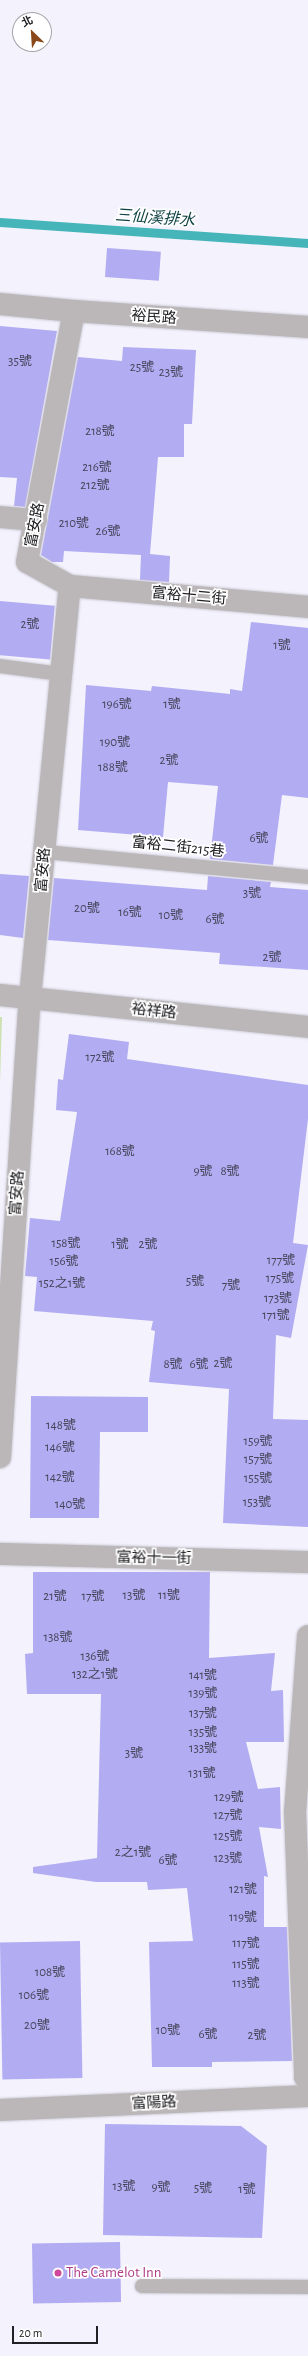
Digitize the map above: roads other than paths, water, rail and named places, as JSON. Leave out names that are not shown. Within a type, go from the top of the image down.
[{"type":"street","name":"裕民路","points":[[0,304],[74,311],[308,327]]},
{"type":"street","name":"富安路","points":[[0,1457],[30,998],[70,586],[28,562],[74,311]]},
{"type":"street","points":[[0,517],[36,520]]},
{"type":"street","name":"富裕十二街","points":[[70,586],[308,607]]},
{"type":"street","name":"裕祥路","points":[[0,996],[308,1027]]},
{"type":"street","name":"富裕十一街","points":[[0,1554],[308,1562]]},
{"type":"street","points":[[308,1636],[295,1811],[305,2077],[308,2081]]},
{"type":"street","name":"富陽路","points":[[0,2110],[308,2096]]},
{"type":"lane","points":[[0,666],[62,674]]},
{"type":"lane","name":"富裕二街215巷","points":[[44,852],[308,877]]},
{"type":"lane","points":[[142,2286],[308,2287]]},
{"type":"waterway","name":"三仙溪排水","points":[[0,222],[308,243]]},
{"type":"place","name":"The Camelot Inn","points":[[58,2273]]}]
